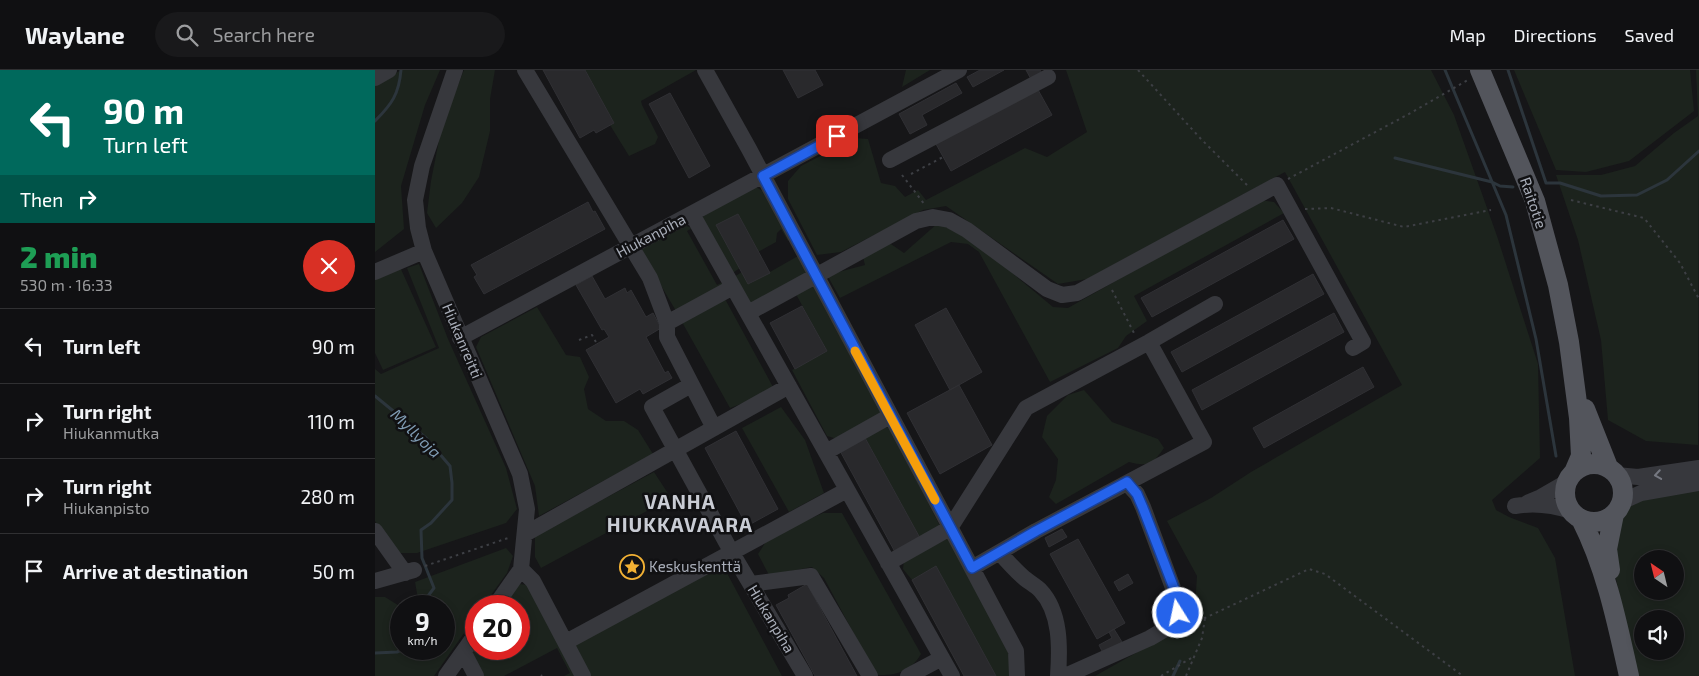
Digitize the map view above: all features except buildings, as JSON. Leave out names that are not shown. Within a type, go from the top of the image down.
[{"type":"main road","name":"Raitotie","points":[[1480,70],[1535,201],[1558,285],[1569,342],[1586,411],[1612,471]]},
{"type":"main road","name":"Raitotie","points":[[1569,342],[1580,427],[1581,456],[1571,476]]},
{"type":"main road","points":[[1617,619],[1597,552],[1565,496],[1571,476],[1588,464],[1595,464],[1612,471],[1622,488],[1607,549],[1617,619],[1629,676]]},
{"type":"main road","points":[[1576,515],[1587,521],[1602,520],[1617,508]]},
{"type":"street","points":[[375,78],[389,70]]},
{"type":"street","name":"Hiukanreitti","points":[[455,70],[422,166],[415,200],[418,228],[424,251],[519,474],[527,510],[521,569],[503,595]]},
{"type":"street","points":[[525,70],[649,278],[667,323],[667,337],[714,428]]},
{"type":"street","points":[[705,70],[1017,651],[1017,676]]},
{"type":"street","name":"Hiukanpiha","points":[[460,338],[959,70]]},
{"type":"street","points":[[890,160],[1048,77]]},
{"type":"street","points":[[748,313],[916,221],[933,217],[949,220],[967,230],[1047,289],[1062,294],[1077,293],[1277,185],[1290,209],[1308,254],[1363,342],[1353,348]]},
{"type":"street","points":[[692,214],[952,676]]},
{"type":"street","points":[[375,272],[424,251]]},
{"type":"street","points":[[667,323],[733,287]]},
{"type":"street","points":[[888,563],[950,528],[1026,408],[1215,304]]},
{"type":"street","points":[[972,568],[1036,531],[1210,439],[1145,344]]},
{"type":"street","name":"Hiukanpiha","points":[[691,385],[652,407],[732,553],[805,676]]},
{"type":"street","points":[[525,534],[789,386]]},
{"type":"street","points":[[826,452],[890,416]]},
{"type":"street","points":[[1612,471],[1638,477],[1699,468]]},
{"type":"street","points":[[1571,476],[1541,497],[1519,505],[1561,508],[1576,515]]},
{"type":"street","points":[[1065,676],[1151,638],[1172,625],[1178,613],[1177,596],[1143,508],[1137,494],[1127,482]]},
{"type":"street","points":[[1617,508],[1641,493],[1699,483]]},
{"type":"street","points":[[566,642],[847,490]]},
{"type":"street","points":[[375,531],[416,569]]},
{"type":"street","points":[[1000,553],[1015,569],[1041,591],[1050,606],[1058,634],[1060,651],[1059,676]]},
{"type":"street","points":[[375,581],[416,569]]},
{"type":"street","points":[[521,569],[533,581],[583,676]]},
{"type":"street","points":[[751,584],[811,576],[870,676]]},
{"type":"street","points":[[446,676],[465,650]]},
{"type":"street","points":[[463,653],[476,676]]},
{"type":"street","points":[[909,676],[942,658]]},
{"type":"path","points":[[1138,70],[1232,172],[1258,194]]},
{"type":"path","points":[[1277,185],[1453,88]]},
{"type":"path","points":[[911,174],[943,157]]},
{"type":"path","points":[[902,175],[933,217]]},
{"type":"path","points":[[1571,200],[1644,218],[1680,263],[1699,299]]},
{"type":"path","points":[[1290,209],[1331,208],[1404,227],[1491,210]]},
{"type":"path","points":[[1106,279],[1145,344]]},
{"type":"path","points":[[579,340],[592,335],[597,344]]},
{"type":"path","points":[[416,569],[491,543],[525,534]]},
{"type":"path","points":[[1189,616],[1205,618],[1309,569],[1325,574],[1463,676]]},
{"type":"path","points":[[1186,676],[1202,638],[1205,618]]},
{"type":"path","points":[[1161,676],[1194,656]]},
{"type":"shaded area","points":[[401,70],[440,70],[425,105],[401,186],[404,229],[375,252],[375,86]]},
{"type":"shaded area","points":[[464,70],[495,70],[490,99],[490,131],[479,177],[462,203],[436,228],[427,213],[431,181],[442,125]]},
{"type":"shaded area","points":[[585,70],[696,70],[641,101],[658,137],[655,144],[629,156],[610,125],[614,123]]},
{"type":"shaded area","points":[[906,70],[930,70],[902,87]]},
{"type":"shaded area","points":[[1066,70],[1431,70],[1454,115],[1497,236],[1538,364],[1540,458],[1492,500],[1496,510],[1538,528],[1555,558],[1575,676],[1095,676],[1194,620],[1197,576],[1167,521],[1211,498],[1251,472],[1402,385],[1285,172],[1087,279],[1058,284],[946,206],[923,210],[841,252],[817,255],[788,199],[788,181],[801,166],[855,138],[868,139],[881,183],[895,186],[905,197],[918,190],[926,200],[1025,148],[1047,157],[1087,132]]},
{"type":"shaded area","points":[[1514,70],[1690,70],[1694,111],[1629,161],[1586,172],[1556,170]]},
{"type":"shaded area","points":[[1696,70],[1699,70],[1698,445],[1646,441],[1608,420],[1601,340],[1578,240],[1556,175],[1601,175],[1635,166],[1674,133],[1698,116]]},
{"type":"shaded area","points":[[756,187],[766,193],[790,239],[788,241],[781,229],[777,233],[776,242],[758,252],[738,214],[717,225],[740,268],[731,274],[703,222],[703,217],[707,212]]},
{"type":"shaded area","points":[[1259,200],[1274,202],[1284,213],[1134,296],[1147,321],[1126,336],[1118,348],[1050,382],[979,252],[968,244],[951,242],[840,298],[827,275],[865,265],[862,253],[885,240],[904,253],[938,223],[975,242],[1053,307],[1068,308]]},
{"type":"shaded area","points":[[686,226],[692,228],[687,231],[717,285],[723,282],[725,286],[676,311],[641,248]]},
{"type":"shaded area","points":[[798,256],[809,272],[753,307],[732,278],[742,272],[749,284]]},
{"type":"shaded area","points":[[419,264],[448,339],[506,468],[517,509],[506,523],[417,553],[396,553],[375,521],[375,369],[381,374],[439,348],[407,268]]},
{"type":"shaded area","points":[[400,267],[436,347],[383,370],[375,353],[375,278]]},
{"type":"shaded area","points":[[815,285],[883,410],[876,419],[838,439],[827,436],[792,370],[827,351],[797,296],[797,292]]},
{"type":"shaded area","points":[[725,299],[773,387],[760,397],[730,408],[682,322]]},
{"type":"shaded area","points":[[537,307],[566,355],[580,357],[589,377],[584,389],[588,409],[606,421],[624,421],[638,430],[653,454],[539,516],[535,486],[476,347],[481,337]]},
{"type":"shaded area","points":[[1084,390],[1112,422],[1158,439],[1164,448],[1153,461],[1146,464],[1129,462],[1056,504],[1049,497],[1056,480],[1058,459],[1042,437],[1047,416],[1068,395]]},
{"type":"shaded area","points":[[781,407],[805,440],[824,493],[789,512],[742,428]]},
{"type":"shaded area","points":[[886,427],[890,428],[940,526],[920,538],[864,436]]},
{"type":"shaded area","points":[[654,472],[671,498],[541,568],[535,557],[535,536]]},
{"type":"shaded area","points":[[1699,488],[1699,676],[1638,676],[1634,660],[1684,660],[1684,610],[1634,610],[1634,658],[1613,566],[1618,516],[1632,503]]},
{"type":"shaded area","points":[[823,513],[842,513],[921,654],[913,665],[903,671],[890,675],[876,675],[824,578],[812,567],[769,575],[758,554],[769,537]]},
{"type":"shaded area","points":[[951,537],[1008,650],[1012,676],[996,676],[935,567],[912,580],[903,569],[904,560]]},
{"type":"shaded area","points":[[506,548],[513,556],[507,573],[491,595],[465,595],[465,632],[455,646],[455,595],[417,595],[415,582]]},
{"type":"shaded area","points":[[721,562],[782,676],[590,676],[571,642]]},
{"type":"shaded area","points":[[520,584],[527,585],[579,676],[564,676],[570,673],[557,648],[504,676],[482,676],[474,660],[530,660],[530,595],[510,595]]},
{"type":"shaded area","points":[[375,597],[385,597],[390,600],[390,660],[445,660],[434,676],[375,676]]},
{"type":"waterway","name":"Myllyoja","points":[[375,121],[394,98],[401,70]]},
{"type":"waterway","points":[[1445,70],[1506,215],[1536,339],[1556,456]]},
{"type":"waterway","points":[[1508,70],[1546,183],[1560,183],[1601,196],[1637,195],[1667,180],[1699,151]]},
{"type":"waterway","points":[[1395,158],[1492,182],[1500,186],[1513,187]]},
{"type":"waterway","name":"Myllyoja","points":[[375,396],[426,438],[450,466],[452,500],[431,523],[421,530],[422,558],[434,588],[429,595]]},
{"type":"waterway","name":"Myllyoja","points":[[375,653],[390,652]]},
{"type":"waterway","points":[[1173,676],[1180,661]]},
{"type":"slow traffic","points":[[855,351],[935,500]]},
{"type":"place","name":"Keskuskenttä","points":[[632,567]]},
{"type":"district","name":"VANHA HIUKKAVAARA","points":[[680,514]]},
{"type":"route","points":[[837,136],[763,176],[972,568],[1127,482],[1137,494],[1143,508],[1177,596],[1178,613]]}]
